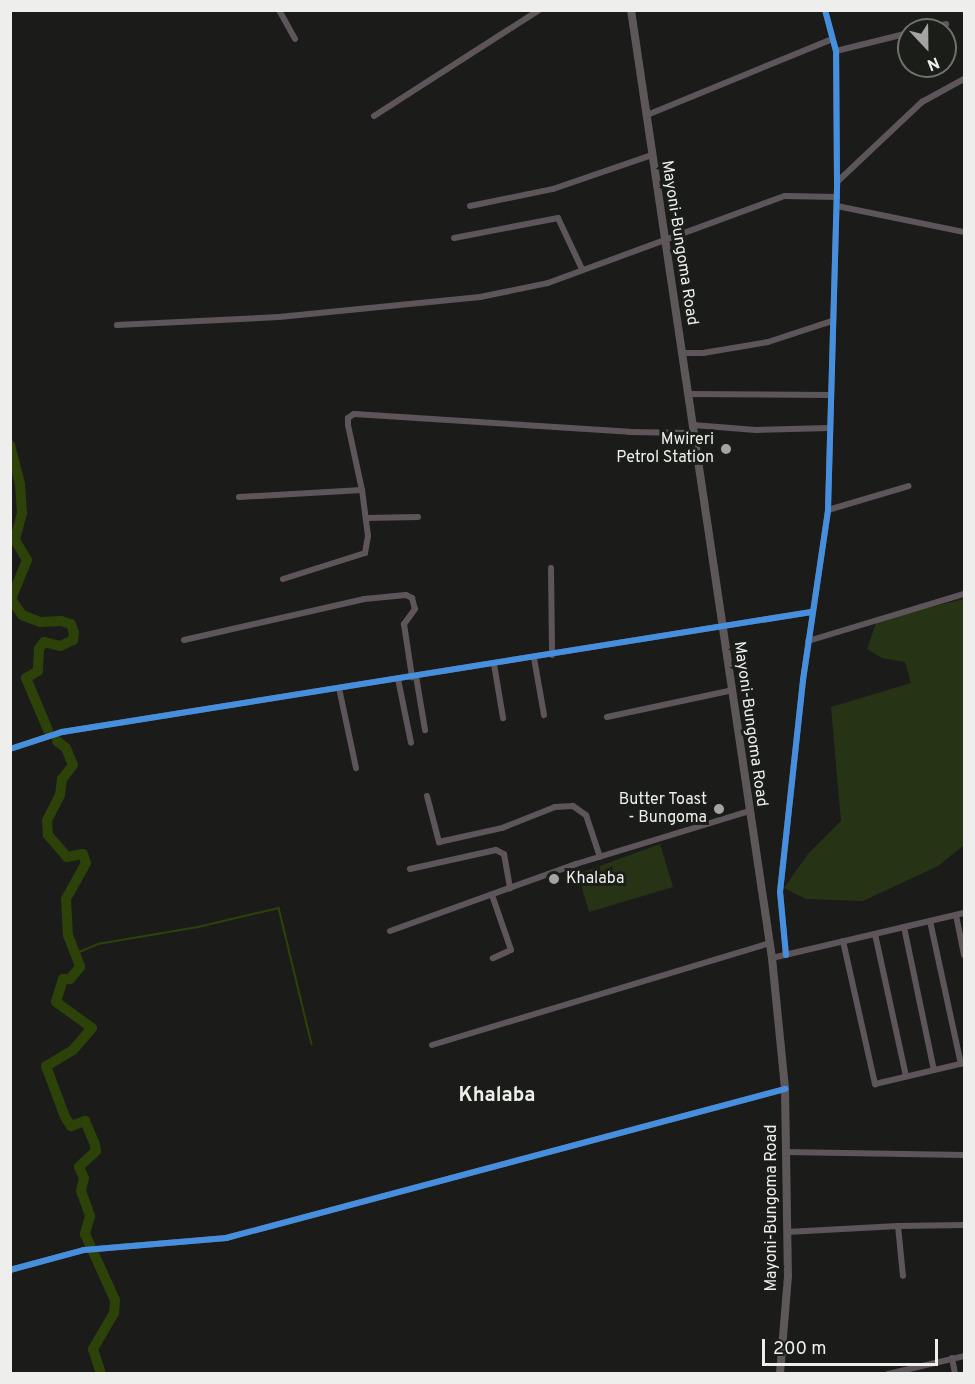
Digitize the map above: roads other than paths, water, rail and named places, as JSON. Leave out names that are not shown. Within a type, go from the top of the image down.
[{"type":"main road","name":"Mayoni-Bungoma Road","points":[[632,10],[772,958],[785,1089],[788,1276],[780,1374]]},
{"type":"street","points":[[279,10],[295,39]]},
{"type":"street","points":[[374,116],[539,10]]},
{"type":"street","points":[[786,955],[780,892],[808,641],[828,510],[837,182],[836,51],[825,10]]},
{"type":"street","points":[[836,51],[897,36]]},
{"type":"street","points":[[647,115],[832,39]]},
{"type":"street","points":[[837,182],[922,102],[964,79]]},
{"type":"street","points":[[470,206],[553,189],[652,155]]},
{"type":"street","points":[[117,325],[279,317],[439,303],[530,288],[785,196],[812,194],[837,197]]},
{"type":"street","points":[[837,206],[964,232]]},
{"type":"street","points":[[454,238],[558,218],[582,269]]},
{"type":"street","points":[[682,353],[768,342],[832,321]]},
{"type":"street","points":[[688,394],[831,395]]},
{"type":"street","points":[[283,579],[365,553],[368,543],[366,518],[348,425],[348,418],[354,414],[629,432],[830,428]]},
{"type":"street","points":[[828,510],[909,486]]},
{"type":"street","points":[[239,497],[362,490]]},
{"type":"street","points":[[366,518],[418,517]]},
{"type":"street","points":[[551,568],[552,655]]},
{"type":"street","points":[[808,641],[964,594]]},
{"type":"street","points":[[184,640],[364,599],[406,595],[412,598],[415,609],[404,624],[425,730]]},
{"type":"street","points":[[10,749],[62,732],[812,612]]},
{"type":"street","points":[[534,658],[544,715]]},
{"type":"street","points":[[494,664],[503,718]]},
{"type":"street","points":[[398,679],[411,743]]},
{"type":"street","points":[[339,688],[356,768]]},
{"type":"street","points":[[607,717],[733,690]]},
{"type":"street","points":[[427,796],[439,843],[502,828],[555,807],[573,806],[586,815],[600,857]]},
{"type":"street","points":[[390,932],[600,857],[749,811]]},
{"type":"street","points":[[410,869],[496,850],[504,854],[510,888]]},
{"type":"street","points":[[492,895],[511,950],[492,958]]},
{"type":"street","points":[[772,958],[964,914]]},
{"type":"street","points":[[956,915],[964,955]]},
{"type":"street","points":[[843,941],[874,1083],[934,1070],[963,1063],[930,921]]},
{"type":"street","points":[[904,927],[934,1070]]},
{"type":"street","points":[[875,934],[906,1076]]},
{"type":"street","points":[[432,1046],[770,943]]},
{"type":"street","points":[[10,1270],[84,1250],[226,1238],[785,1089]]},
{"type":"street","points":[[785,1152],[964,1155]]},
{"type":"street","points":[[787,1232],[964,1225]]},
{"type":"street","points":[[898,1226],[903,1276]]},
{"type":"street","points":[[888,1374],[964,1356]]},
{"type":"street","points":[[952,1358],[955,1374]]},
{"type":"waterway","points":[[10,445],[20,484],[22,513],[15,540],[27,560],[11,599],[22,615],[40,622],[61,621],[71,624],[74,633],[73,640],[60,646],[44,642],[39,649],[38,671],[26,678],[48,730]]},
{"type":"waterway","points":[[57,741],[66,748],[73,765],[62,779],[60,795],[47,821],[48,835],[67,857],[83,854],[86,863],[66,899],[68,935],[80,967],[70,979],[63,979],[56,1002],[92,1028],[73,1050],[46,1066],[65,1117],[71,1126],[85,1121],[95,1145],[96,1151],[79,1167],[84,1178],[81,1191],[90,1216],[85,1234],[115,1300],[114,1313],[93,1349],[101,1374]]},
{"type":"waterway","points":[[77,953],[98,944],[198,927],[279,908],[312,1044]]},
{"type":"place","name":"Mwireri Petrol Station","points":[[726,449]]},
{"type":"place","name":"Butter Toast - Bungoma","points":[[719,809]]},
{"type":"place","name":"Khalaba","points":[[554,879]]},
{"type":"district","name":"Khalaba","points":[[497,1096]]}]
